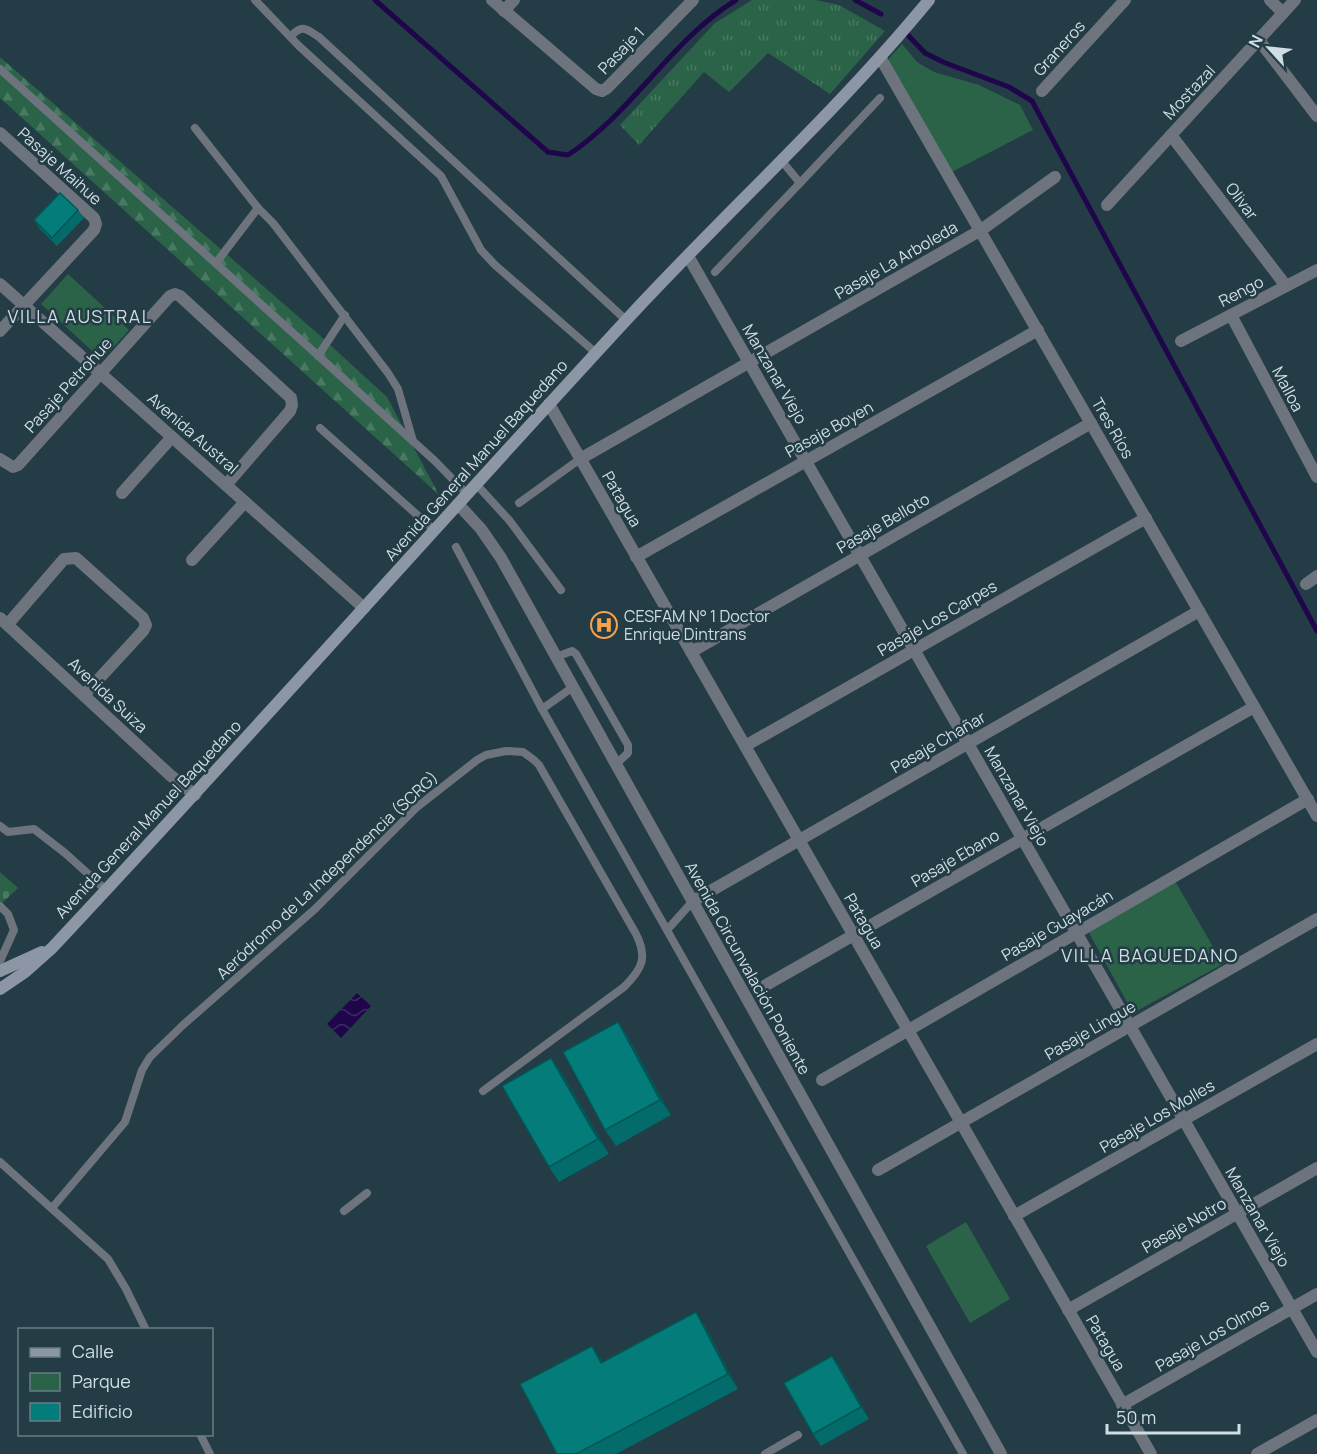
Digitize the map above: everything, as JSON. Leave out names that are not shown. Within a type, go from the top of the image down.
[{"type":"main road","name":"Avenida General Manuel Baquedano","points":[[0,989],[25,972],[51,948],[106,890],[596,353],[880,57],[929,0]]},
{"type":"main road","name":"Avenida General Manuel Baquedano","points":[[0,971],[51,948]]},
{"type":"street","points":[[492,0],[504,11],[514,0]]},
{"type":"street","name":"Pasaje 1","points":[[504,11],[596,89],[602,91],[608,88],[693,0]]},
{"type":"street","name":"Graneros","points":[[1042,91],[1125,0]]},
{"type":"street","points":[[1270,0],[1284,13]]},
{"type":"street","name":"Mostazal","points":[[1107,205],[1295,0]]},
{"type":"street","points":[[1259,40],[1317,116]]},
{"type":"street","name":"Tres Ríos","points":[[880,57],[1317,816]]},
{"type":"street","name":"Pasaje Maihue","points":[[0,133],[94,218],[96,224],[94,230],[0,331]]},
{"type":"street","name":"Olivar","points":[[1171,135],[1286,286]]},
{"type":"street","name":"Pasaje La Arboleda","points":[[580,459],[750,364],[981,230],[1055,177]]},
{"type":"street","name":"Manzanar Viejo","points":[[688,256],[1317,1352]]},
{"type":"street","name":"Rengo","points":[[1181,340],[1317,270]]},
{"type":"street","name":"Avenida Austral","points":[[0,284],[364,608]]},
{"type":"street","name":"Pasaje Petrohue","points":[[0,459],[13,467],[18,465],[170,296],[175,294],[180,296],[291,398],[290,411],[226,485]]},
{"type":"street","name":"Malloa","points":[[1231,315],[1317,477]]},
{"type":"street","name":"Pasaje Boyen","points":[[636,557],[1038,330]]},
{"type":"street","name":"Patagua","points":[[549,404],[1150,1454]]},
{"type":"street","name":"Pasaje Belloto","points":[[691,652],[1091,423]]},
{"type":"street","points":[[122,493],[172,437]]},
{"type":"street","points":[[192,560],[245,502]]},
{"type":"street","name":"Avenida Circunvalación Poniente","points":[[458,504],[492,543],[1001,1454]]},
{"type":"street","name":"Pasaje Los Carpes","points":[[745,746],[1146,518]]},
{"type":"street","points":[[4,621],[64,559],[69,557],[76,558],[143,618],[146,625],[143,631],[84,695]]},
{"type":"street","points":[[1306,584],[1317,576]]},
{"type":"street","name":"Pasaje Chañar","points":[[693,902],[1199,611]]},
{"type":"street","name":"Avenida Suiza","points":[[4,621],[170,775],[195,795]]},
{"type":"street","name":"Pasaje Ebano","points":[[766,985],[1254,706]]},
{"type":"street","name":"Pasaje Guayacán","points":[[822,1080],[1308,800]]},
{"type":"street","name":"Pasaje Lingue","points":[[878,1170],[1317,919]]},
{"type":"street","name":"Pasaje Los Molles","points":[[1014,1216],[1317,1044]]},
{"type":"street","name":"Pasaje Notro","points":[[1068,1310],[1317,1168]]},
{"type":"street","name":"Pasaje Los Olmos","points":[[1122,1405],[1317,1294]]},
{"type":"street","points":[[1257,1454],[1317,1419]]},
{"type":"lane","points":[[255,0],[299,46],[441,176],[481,250],[495,265],[596,353]]},
{"type":"lane","points":[[291,36],[298,29],[306,28],[319,37],[626,321]]},
{"type":"lane","points":[[0,69],[412,441],[467,494]]},
{"type":"lane","points":[[715,272],[880,98]]},
{"type":"lane","points":[[195,128],[258,208],[273,222],[388,373],[398,389],[412,441]]},
{"type":"lane","points":[[781,160],[800,183]]},
{"type":"lane","points":[[216,263],[258,208]]},
{"type":"lane","points":[[318,356],[345,315]]},
{"type":"lane","points":[[320,428],[434,530]]},
{"type":"lane","points":[[519,504],[580,459]]},
{"type":"lane","points":[[476,484],[509,520],[561,590]]},
{"type":"lane","points":[[456,547],[542,709],[963,1454]]},
{"type":"lane","points":[[556,657],[572,651],[576,654],[628,745],[628,753],[616,764]]},
{"type":"lane","points":[[542,709],[573,687]]},
{"type":"lane","name":"Aeródromo de La Independencia (SCRG)","points":[[52,1208],[125,1122],[142,1070],[150,1057],[315,909],[417,807],[477,760],[494,752],[514,751],[528,755],[539,765],[636,934],[643,948],[643,955],[635,976],[624,987],[483,1091]]},
{"type":"lane","points":[[0,826],[8,832],[34,829],[106,890]]},
{"type":"lane","points":[[667,930],[693,902]]},
{"type":"lane","points":[[0,906],[8,914],[14,930],[0,961]]},
{"type":"lane","points":[[0,1162],[108,1260],[146,1328]]},
{"type":"lane","points":[[344,1211],[367,1193]]},
{"type":"lane","points":[[765,1454],[798,1435]]},
{"type":"lane","points":[[201,1436],[210,1454]]},
{"type":"green space","points":[[752,0],[816,0],[839,5],[885,31],[830,94],[768,53],[729,92],[704,72],[639,145],[620,125],[715,23]]},
{"type":"green space","points":[[902,44],[917,62],[934,72],[979,85],[1020,105],[1033,130],[948,174],[885,63]]},
{"type":"green space","points":[[0,57],[316,332],[387,397],[439,495],[0,98]]},
{"type":"green space","points":[[68,274],[129,330],[102,360],[41,304]]},
{"type":"green space","points":[[0,872],[18,888],[0,905]]},
{"type":"green space","points":[[1175,881],[1223,964],[1133,1013],[1088,931]]},
{"type":"green space","points":[[966,1222],[1010,1299],[970,1323],[926,1246]]},
{"type":"water","points":[[357,993],[371,1006],[341,1038],[327,1024]]},
{"type":"building","points":[[60,193],[78,210],[52,238],[34,220]]},
{"type":"building","points":[[618,1022],[660,1100],[605,1130],[563,1052]]},
{"type":"building","points":[[551,1058],[598,1139],[549,1167],[502,1086]]},
{"type":"building","points":[[696,1312],[728,1374],[576,1454],[557,1454],[520,1384],[592,1346],[601,1363]]},
{"type":"building","points":[[832,1356],[861,1407],[813,1434],[784,1383]]},
{"type":"waterway","points":[[375,0],[548,152],[568,155],[612,119],[691,35],[736,0]]},
{"type":"waterway","points":[[855,0],[881,14]]},
{"type":"waterway","points":[[906,33],[925,53],[1009,87],[1032,101],[1317,631]]},
{"type":"place","name":"CESFAM N° 1 Doctor Enrique Dintrans","points":[[604,625]]},
{"type":"district","name":"VILLA AUSTRAL","points":[[80,316]]},
{"type":"district","name":"VILLA BAQUEDANO","points":[[1150,955]]}]
